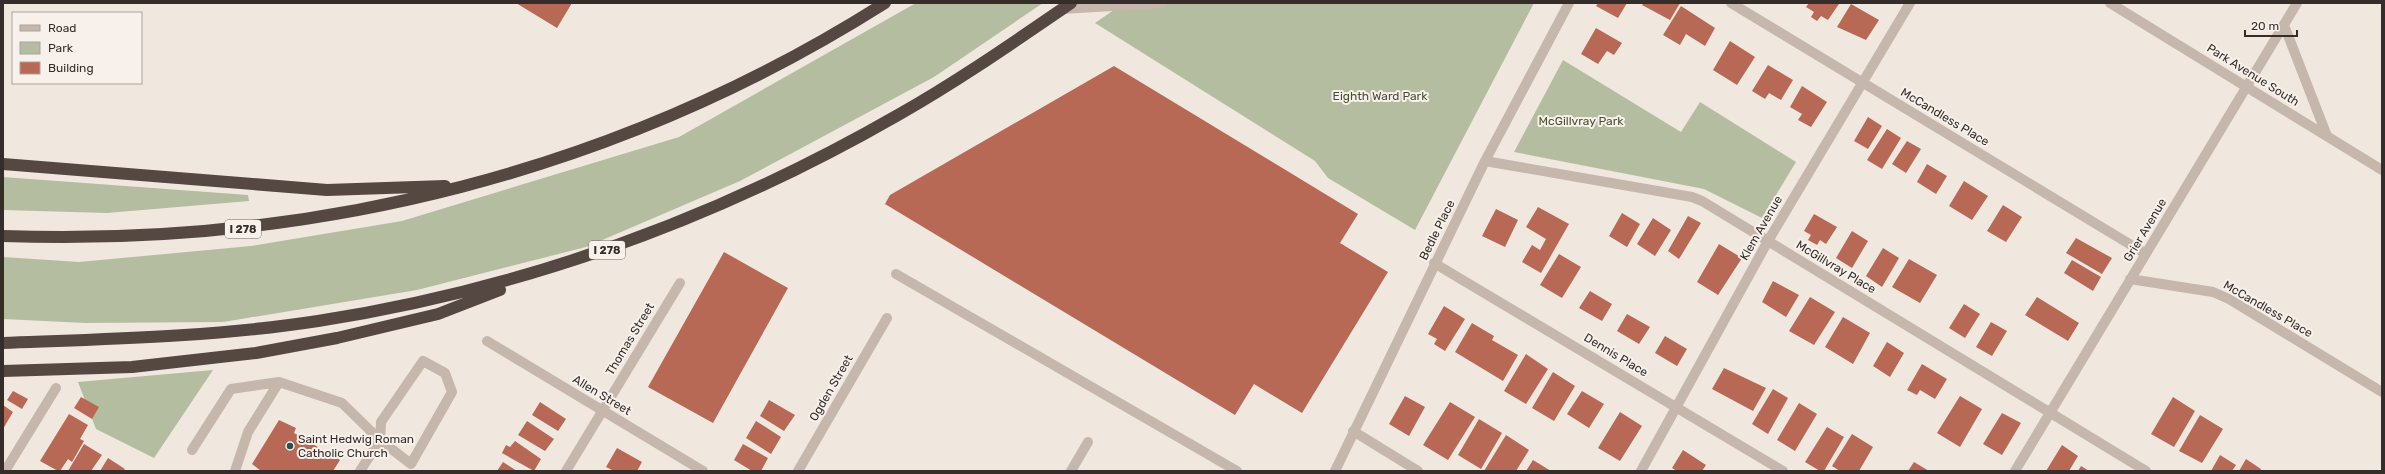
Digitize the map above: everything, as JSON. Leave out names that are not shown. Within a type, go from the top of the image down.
[{"type":"highway","name":"I 278","points":[[6,236],[100,238],[228,230],[352,213],[470,184],[556,159],[670,115],[780,64],[883,4]]},
{"type":"highway","name":"I 278","points":[[3,336],[89,340],[193,335],[316,322],[462,293],[563,266],[705,213],[816,160],[951,84],[1067,6]]},
{"type":"highway","points":[[3,164],[327,190],[470,184]]},
{"type":"highway","points":[[3,371],[97,369],[173,364],[256,353],[338,338],[438,314],[563,266]]},
{"type":"highway","points":[[3,344],[89,340]]},
{"type":"street","points":[[1067,6],[1163,3]]},
{"type":"street","name":"Bedle Place","points":[[1335,471],[1434,263],[1485,161],[1569,3]]},
{"type":"street","name":"McCandless Place","points":[[1731,3],[2146,254]]},
{"type":"street","name":"Klem Avenue","points":[[1641,471],[1768,241],[1910,3]]},
{"type":"street","name":"Park Avenue South","points":[[2110,3],[2382,170]]},
{"type":"street","name":"Grier Avenue","points":[[2015,471],[2049,412],[2297,3]]},
{"type":"street","points":[[2284,25],[2327,136]]},
{"type":"street","name":"McGillvray Place","points":[[1485,161],[1692,197],[1702,201],[2146,471]]},
{"type":"street","name":"Dennis Place","points":[[1434,263],[1677,406],[1783,471]]},
{"type":"street","points":[[896,274],[1237,471]]},
{"type":"street","name":"McCandless Place","points":[[2130,279],[2213,292],[2229,299],[2382,392]]},
{"type":"street","name":"Thomas Street","points":[[566,471],[680,283]]},
{"type":"street","name":"Ogden Street","points":[[798,471],[887,318]]},
{"type":"street","name":"Allen Street","points":[[487,341],[703,471]]},
{"type":"street","points":[[192,450],[231,389],[279,382],[342,403],[380,440],[409,468],[452,392],[445,373],[423,361],[382,422],[380,440],[360,471]]},
{"type":"street","points":[[235,471],[248,432],[279,382]]},
{"type":"street","points":[[5,471],[56,388]]},
{"type":"street","points":[[1353,431],[1418,471]]},
{"type":"street","points":[[1071,471],[1088,442]]},
{"type":"green space","points":[[916,3],[1043,3],[934,77],[740,181],[586,247],[417,290],[223,322],[85,323],[3,319],[3,257],[79,262],[251,246],[402,221],[679,137]]},
{"type":"green space","name":"Eighth Ward Park","points":[[1124,3],[1534,3],[1415,230],[1328,178],[1315,161],[1095,23]]},
{"type":"green space","name":"McGillvray Park","points":[[1563,60],[1681,132],[1700,102],[1796,162],[1762,218],[1704,189],[1514,152]]},
{"type":"green space","points":[[3,177],[248,195],[249,201],[107,213],[3,210]]},
{"type":"green space","points":[[213,370],[154,458],[96,429],[78,382]]},
{"type":"building","points":[[516,3],[572,3],[557,28]]},
{"type":"building","points":[[1598,3],[1627,3],[1618,18],[1596,6]]},
{"type":"building","points":[[1644,3],[1680,3],[1670,20],[1642,5]]},
{"type":"building","points":[[1809,3],[1839,4],[1828,20],[1821,16],[1817,21],[1811,17],[1814,12],[1806,7]]},
{"type":"building","points":[[1851,4],[1879,20],[1866,40],[1837,27]]},
{"type":"building","points":[[1681,6],[1715,28],[1705,46],[1686,34],[1680,45],[1663,35]]},
{"type":"building","points":[[1596,28],[1622,43],[1614,55],[1607,51],[1598,64],[1581,54]]},
{"type":"building","points":[[1730,41],[1755,57],[1737,85],[1713,70]]},
{"type":"building","points":[[1768,65],[1793,80],[1781,100],[1769,93],[1765,99],[1752,91]]},
{"type":"building","points":[[1114,66],[1358,214],[1340,243],[1388,272],[1302,413],[1254,384],[1235,415],[885,204],[890,195]]},
{"type":"building","points":[[1802,86],[1827,102],[1811,127],[1798,120],[1802,114],[1790,107]]},
{"type":"building","points":[[1868,117],[1882,126],[1868,149],[1854,141]]},
{"type":"building","points":[[1887,129],[1901,138],[1882,169],[1867,160]]},
{"type":"building","points":[[1907,141],[1921,149],[1906,173],[1892,164]]},
{"type":"building","points":[[1927,164],[1947,176],[1936,194],[1917,182]]},
{"type":"building","points":[[1964,181],[1988,196],[1972,220],[1949,206]]},
{"type":"building","points":[[2003,205],[2022,217],[2006,242],[1987,231]]},
{"type":"building","points":[[1538,207],[1569,224],[1541,273],[1522,262],[1532,245],[1540,250],[1546,239],[1526,227]]},
{"type":"building","points":[[1496,209],[1518,220],[1505,247],[1482,236]]},
{"type":"building","points":[[1622,213],[1640,224],[1627,247],[1609,236]]},
{"type":"building","points":[[1814,214],[1837,227],[1826,244],[1820,240],[1817,245],[1808,240],[1811,235],[1804,231]]},
{"type":"building","points":[[1688,216],[1701,223],[1679,259],[1668,251]]},
{"type":"building","points":[[1653,218],[1671,230],[1655,256],[1637,244]]},
{"type":"building","points":[[1852,231],[1868,241],[1852,268],[1836,258]]},
{"type":"building","points":[[2076,238],[2112,258],[2102,274],[2066,253]]},
{"type":"building","points":[[1719,244],[1742,258],[1718,295],[1697,282]]},
{"type":"building","points":[[1883,248],[1899,258],[1882,287],[1866,276]]},
{"type":"building","points":[[724,252],[788,288],[713,423],[648,387]]},
{"type":"building","points":[[1559,254],[1581,267],[1562,298],[1540,285]]},
{"type":"building","points":[[1909,259],[1937,275],[1920,303],[1892,287]]},
{"type":"building","points":[[2072,260],[2101,277],[2093,291],[2064,273]]},
{"type":"building","points":[[1773,281],[1799,295],[1786,317],[1762,302]]},
{"type":"building","points":[[1590,291],[1612,304],[1602,321],[1579,308]]},
{"type":"building","points":[[1810,297],[1835,312],[1814,345],[1789,331]]},
{"type":"building","points":[[2037,297],[2079,323],[2068,341],[2025,315]]},
{"type":"building","points":[[1964,304],[1980,314],[1965,338],[1949,328]]},
{"type":"building","points":[[1444,306],[1465,319],[1445,351],[1434,344],[1437,339],[1428,334]]},
{"type":"building","points":[[1627,314],[1650,327],[1639,344],[1617,331]]},
{"type":"building","points":[[1843,317],[1870,333],[1853,364],[1825,347]]},
{"type":"building","points":[[1991,322],[2007,331],[1992,356],[1976,347]]},
{"type":"building","points":[[1472,323],[1494,336],[1492,340],[1518,355],[1503,381],[1455,352]]},
{"type":"building","points":[[1665,336],[1687,349],[1677,366],[1655,353]]},
{"type":"building","points":[[1887,342],[1904,353],[1890,377],[1873,366]]},
{"type":"building","points":[[1526,354],[1548,369],[1526,404],[1504,391]]},
{"type":"building","points":[[1922,364],[1947,379],[1935,399],[1920,390],[1917,395],[1907,390]]},
{"type":"building","points":[[1724,368],[1766,388],[1753,411],[1712,389]]},
{"type":"building","points":[[1553,372],[1575,386],[1554,421],[1532,408]]},
{"type":"building","points":[[1773,389],[1788,398],[1768,434],[1752,424]]},
{"type":"building","points":[[13,391],[28,399],[22,409],[7,400]]},
{"type":"building","points":[[1582,391],[1604,404],[1589,428],[1567,414]]},
{"type":"building","points":[[1405,396],[1425,407],[1409,436],[1389,424]]},
{"type":"building","points":[[1960,396],[1982,409],[1960,447],[1937,433]]},
{"type":"building","points":[[81,397],[99,407],[92,419],[74,408]]},
{"type":"building","points":[[2173,397],[2195,411],[2174,447],[2151,434]]},
{"type":"building","points":[[769,400],[795,415],[784,431],[760,416]]},
{"type":"building","points":[[540,402],[566,419],[558,431],[532,415]]},
{"type":"building","points":[[1450,402],[1475,417],[1448,460],[1423,445]]},
{"type":"building","points":[[1799,403],[1817,414],[1795,451],[1777,440]]},
{"type":"building","points":[[3,405],[13,412],[3,429]]},
{"type":"building","points":[[1620,412],[1642,426],[1620,461],[1598,448]]},
{"type":"building","points":[[2002,413],[2021,423],[2002,455],[1983,444]]},
{"type":"building","points":[[69,414],[88,425],[80,439],[84,441],[72,462],[68,459],[60,471],[58,471],[40,461]]},
{"type":"building","points":[[2200,415],[2223,429],[2202,463],[2179,451]]},
{"type":"building","points":[[1479,419],[1502,433],[1481,469],[1458,455]]},
{"type":"building","name":"Saint Hedwig Roman Catholic Church","points":[[279,420],[296,428],[294,433],[340,460],[333,471],[261,471],[252,464]]},
{"type":"building","points":[[527,421],[554,439],[545,451],[518,435]]},
{"type":"building","points":[[756,421],[781,437],[771,454],[746,438]]},
{"type":"building","points":[[1827,427],[1844,437],[1824,471],[1820,471],[1805,462]]},
{"type":"building","points":[[1852,434],[1873,447],[1859,471],[1840,471],[1832,466]]},
{"type":"building","points":[[1506,435],[1529,450],[1516,471],[1484,471]]},
{"type":"building","points":[[515,441],[541,459],[534,471],[502,453],[506,445],[510,447]]},
{"type":"building","points":[[84,444],[102,455],[91,471],[68,471]]},
{"type":"building","points":[[743,444],[768,458],[761,471],[752,471],[734,460]]},
{"type":"building","points":[[2062,445],[2078,456],[2069,471],[2046,471]]},
{"type":"building","points":[[617,448],[642,462],[637,471],[614,471],[606,467]]},
{"type":"building","points":[[1683,450],[1706,465],[1702,471],[1677,471],[1672,468]]},
{"type":"building","points":[[2220,455],[2236,465],[2232,471],[2211,471]]},
{"type":"building","points":[[108,458],[125,469],[123,471],[100,471]]},
{"type":"building","points":[[2246,459],[2261,469],[2260,471],[2239,471]]},
{"type":"building","points":[[1533,460],[1551,471],[1526,471]]},
{"type":"building","points":[[503,462],[517,471],[497,471]]},
{"type":"building","points":[[1914,462],[1929,471],[1908,471]]},
{"type":"building","points":[[2081,466],[2089,471],[2078,471]]},
{"type":"place","name":"Saint Hedwig Roman Catholic Church","points":[[290,446]]}]
